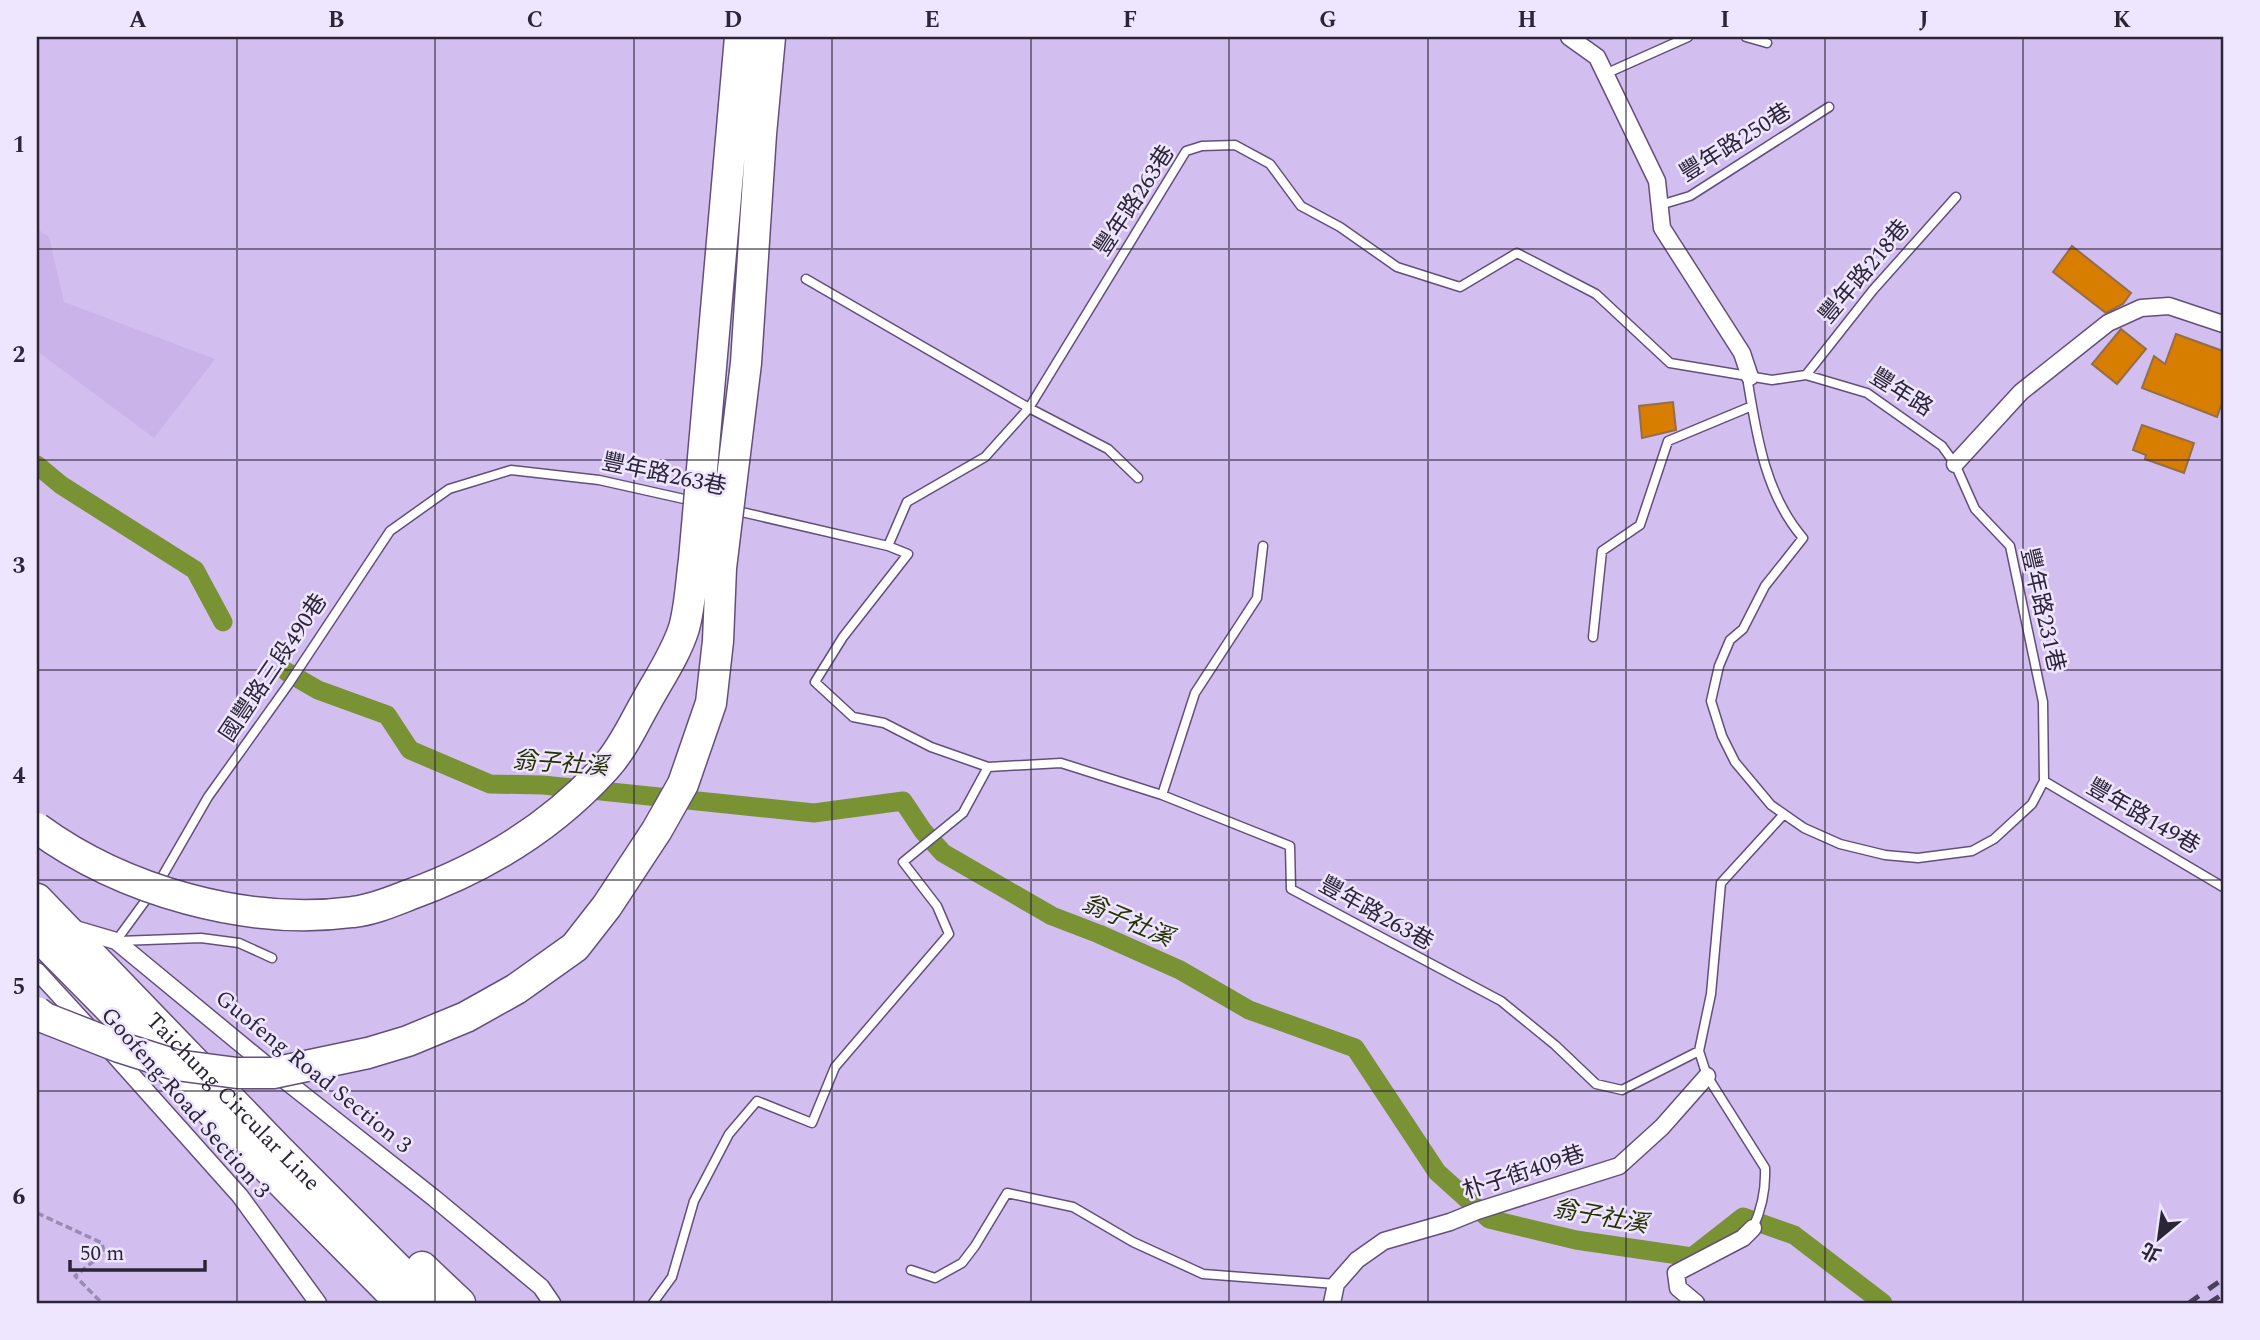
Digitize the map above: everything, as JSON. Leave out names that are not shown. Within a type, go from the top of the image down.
[{"type":"highway","points":[[37,828],[49,838],[112,871],[161,891],[200,902],[289,915],[354,912],[383,905],[456,878],[502,853],[561,810],[607,766],[623,744],[684,629],[694,560],[740,37]]},
{"type":"highway","points":[[46,1001],[45,1018],[119,1047],[176,1065],[237,1073],[273,1073],[378,1050],[408,1041],[466,1017],[516,989],[575,947],[607,906],[657,830],[683,784],[711,703],[718,641],[721,568],[746,363],[770,37]]},
{"type":"highway","name":"Taichung Circular Line","points":[[37,899],[278,1149],[432,1303]]},
{"type":"highway","points":[[72,929],[460,1303]]},
{"type":"highway","points":[[37,937],[266,1186],[378,1303]]},
{"type":"highway","name":"Taichung Circular Line","points":[[37,937],[401,1303]]},
{"type":"street","points":[[1569,37],[1597,57],[1657,181],[1662,228],[1742,353],[1750,377]]},
{"type":"street","points":[[1955,464],[2021,392],[2108,323],[2141,308],[2169,306],[2223,324]]},
{"type":"street","points":[[37,891],[72,929]]},
{"type":"street","name":"Guofeng Road Section 3","points":[[72,929],[116,941],[282,1078],[434,1198],[541,1287],[552,1303]]},
{"type":"street","name":"Goofeng Road Section 3","points":[[37,971],[46,1001],[240,1196],[318,1303]]},
{"type":"street","points":[[37,1020],[46,1001]]},
{"type":"street","name":"朴子街409巷","points":[[1336,1284],[1357,1260],[1384,1241],[1619,1166],[1662,1127],[1707,1076]]},
{"type":"street","points":[[1696,1303],[1678,1289],[1676,1273],[1743,1238],[1756,1221]]},
{"type":"street","points":[[1332,1303],[1336,1284]]},
{"type":"lane","points":[[1605,74],[1688,37]]},
{"type":"lane","points":[[1746,37],[1767,43]]},
{"type":"lane","name":"豐年路250巷","points":[[1660,205],[1690,196],[1829,107]]},
{"type":"lane","name":"豐年路263巷","points":[[888,546],[907,502],[985,457],[1029,408],[1186,151],[1235,145],[1270,164],[1301,206],[1340,227],[1397,267],[1461,287],[1517,253],[1596,294],[1670,363],[1750,377]]},
{"type":"lane","name":"豐年路218巷","points":[[1806,375],[1873,290],[1956,197]]},
{"type":"lane","points":[[806,278],[1029,408],[1108,449],[1138,478]]},
{"type":"lane","name":"豐年路","points":[[1750,377],[1772,380],[1806,375],[1867,393],[1942,446],[1955,464]]},
{"type":"lane","points":[[1750,377],[1748,383],[1763,461],[1791,524],[1803,538],[1765,586],[1744,629],[1730,640],[1718,666],[1711,701],[1722,736],[1735,762],[1772,805],[1804,828],[1840,844],[1885,855],[1918,858],[1946,856],[1972,850],[1994,839],[2032,804],[2044,781]]},
{"type":"lane","points":[[1593,637],[1602,551],[1640,525],[1668,440],[1752,407]]},
{"type":"lane","name":"豐年路231巷","points":[[1955,464],[1975,509],[2010,546],[2043,702],[2044,781]]},
{"type":"lane","name":"豐年路263巷","points":[[511,470],[599,480],[704,504]]},
{"type":"lane","name":"國豐路三段490巷","points":[[116,941],[164,875],[208,797],[288,685],[390,531],[449,489],[511,470]]},
{"type":"lane","name":"豐年路263巷","points":[[717,507],[888,546],[908,554],[843,637],[815,682],[853,717],[884,723],[931,747],[988,767],[1061,763],[1162,795],[1290,846],[1291,889],[1501,1001],[1555,1045],[1596,1084],[1622,1090],[1699,1051]]},
{"type":"lane","points":[[1162,795],[1195,693],[1257,598],[1263,546]]},
{"type":"lane","points":[[653,1303],[672,1277],[694,1201],[729,1134],[757,1101],[811,1124],[835,1067],[949,934],[937,906],[903,862],[963,813],[988,767]]},
{"type":"lane","name":"豐年路149巷","points":[[2044,781],[2223,887]]},
{"type":"lane","points":[[1756,1221],[1765,1186],[1765,1168],[1707,1076],[1699,1051],[1711,995],[1721,883],[1784,814]]},
{"type":"lane","points":[[116,941],[201,938],[239,943],[272,958]]},
{"type":"lane","points":[[911,1270],[935,1278],[962,1263],[975,1247],[1006,1193],[1073,1207],[1133,1242],[1203,1274],[1336,1284]]},
{"type":"path","points":[[37,1213],[102,1243],[104,1253],[75,1276],[102,1303]]},
{"type":"shaded area","points":[[37,229],[49,237],[64,302],[215,359],[154,438],[37,351]]},
{"type":"building","points":[[2072,246],[2131,293],[2123,304],[2106,313],[2053,272]]},
{"type":"building","points":[[2121,329],[2146,349],[2117,384],[2092,364]]},
{"type":"building","points":[[2176,334],[2223,351],[2223,400],[2217,417],[2142,388],[2154,356],[2165,364]]},
{"type":"building","points":[[1673,402],[1676,430],[1642,438],[1639,406]]},
{"type":"building","points":[[2142,425],[2194,443],[2184,473],[2145,459],[2146,455],[2133,450]]},
{"type":"waterway","name":"翁子社溪","points":[[37,465],[61,485],[195,570],[223,622]]},
{"type":"waterway","name":"翁子社溪","points":[[287,672],[318,690],[387,715],[410,750],[490,784],[543,785],[814,813],[903,801],[923,831],[943,853],[1052,916],[1180,970],[1249,1010],[1355,1048],[1437,1172],[1489,1219],[1576,1240],[1692,1257],[1743,1217],[1794,1235],[1883,1303]]},
{"type":"railway","points":[[2189,1303],[2223,1279]]},
{"type":"railway","points":[[2209,1303],[2223,1294]]}]
